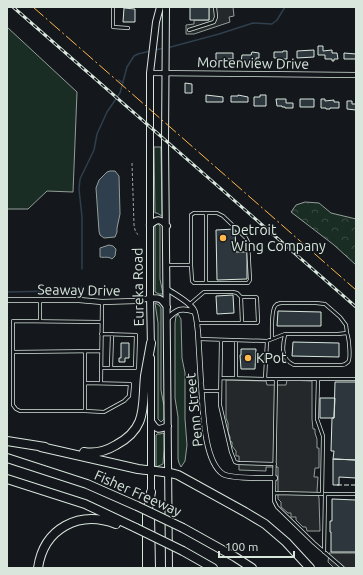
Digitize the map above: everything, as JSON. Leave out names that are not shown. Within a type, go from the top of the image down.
[{"type":"highway","points":[[41,447],[86,453],[99,452],[118,444],[130,435],[135,429],[142,413],[144,404],[145,377],[151,343]]},
{"type":"highway","points":[[7,441],[151,471],[168,472],[178,475],[265,524],[286,542],[310,568]]},
{"type":"highway","name":"Fisher Freeway","points":[[7,458],[87,484],[137,506],[183,528],[252,568]]},
{"type":"highway","points":[[7,479],[85,504],[183,551],[213,568]]},
{"type":"highway","points":[[147,568],[147,514],[151,492]]},
{"type":"highway","points":[[38,568],[40,557],[47,543],[56,532],[72,522],[96,518],[110,521],[130,529],[136,528]]},
{"type":"main road","name":"Eureka Road","points":[[152,568],[150,73],[156,22],[160,7]]},
{"type":"main road","name":"Eureka Road","points":[[166,7],[165,73],[169,568]]},
{"type":"main road","points":[[150,225],[159,220],[163,221],[166,226]]},
{"type":"main road","points":[[150,298],[158,298],[162,300],[167,307]]},
{"type":"main road","points":[[151,422],[157,429],[162,429],[168,426]]},
{"type":"street","name":"Mortenview Drive","points":[[150,73],[356,75]]},
{"type":"street","points":[[167,289],[194,309],[195,312]]},
{"type":"street","name":"Seaway Drive","points":[[7,300],[85,300],[102,302],[136,301],[150,298]]},
{"type":"street","points":[[167,319],[177,310],[182,309],[195,312]]},
{"type":"street","name":"Penn Street","points":[[195,312],[199,339],[206,438],[209,450],[217,468],[224,474],[232,477],[274,478]]},
{"type":"lane","points":[[113,7],[113,27],[128,28]]},
{"type":"lane","points":[[190,30],[214,22],[216,17],[215,7]]},
{"type":"lane","points":[[194,213],[206,213],[217,213],[223,216],[246,238],[248,242],[250,280],[248,283],[194,283],[192,281],[191,215],[194,213]]},
{"type":"lane","points":[[206,213],[206,283]]},
{"type":"lane","points":[[167,265],[191,265]]},
{"type":"lane","points":[[189,305],[204,292],[233,292],[237,293],[241,297],[257,298],[257,323],[197,323]]},
{"type":"lane","points":[[241,297],[242,323]]},
{"type":"lane","points":[[40,300],[40,321]]},
{"type":"lane","points":[[101,383],[102,302]]},
{"type":"lane","points":[[272,339],[272,317],[276,304],[325,304],[340,317],[346,325],[349,360],[347,364],[342,366],[294,365],[288,362],[285,358],[283,345],[285,334]]},
{"type":"lane","points":[[85,383],[130,384],[129,396],[124,401],[104,412],[20,411],[16,409],[13,405],[13,321],[101,322]]},
{"type":"lane","points":[[199,339],[267,341],[285,334],[338,334],[347,332]]},
{"type":"lane","points":[[101,334],[136,335],[135,368],[101,368]]},
{"type":"lane","points":[[111,368],[112,334]]},
{"type":"lane","points":[[221,340],[220,406],[231,452],[235,462],[275,464]]},
{"type":"lane","points":[[236,340],[236,378]]},
{"type":"lane","points":[[265,379],[267,341]]},
{"type":"lane","points":[[85,351],[85,412]]},
{"type":"lane","points":[[13,352],[101,351]]},
{"type":"lane","points":[[221,378],[356,379]]},
{"type":"lane","points":[[276,379],[274,478],[274,501],[276,507],[343,568]]},
{"type":"lane","points":[[318,379],[317,419],[323,436],[324,552]]},
{"type":"lane","points":[[202,391],[220,391]]},
{"type":"lane","points":[[274,493],[356,494]]},
{"type":"path","points":[[132,163],[134,225],[135,231],[140,236]]},
{"type":"green space","points":[[7,27],[77,92],[73,192],[47,191],[28,209],[7,209]]},
{"type":"green space","points":[[154,147],[161,147],[162,216],[155,213]]},
{"type":"green space","points":[[305,202],[319,203],[331,213],[356,219],[356,265],[334,245],[291,212],[296,205]]},
{"type":"green space","points":[[157,223],[160,226],[160,279],[163,294],[155,292],[155,226]]},
{"type":"green space","points":[[155,303],[161,308],[161,390],[164,406],[164,419],[161,422],[158,419],[158,323]]},
{"type":"green space","points":[[178,314],[181,319],[182,358],[185,373],[185,419],[187,445],[185,461],[181,467],[178,459],[178,417],[175,398],[175,323],[176,316]]},
{"type":"green space","points":[[163,433],[163,464],[156,467],[156,435]]},
{"type":"shaded area","points":[[209,7],[233,7],[234,16],[229,17],[230,22],[194,34],[186,34],[186,25],[194,24],[194,20],[209,20]]},
{"type":"shaded area","points":[[226,380],[266,381],[267,385],[286,385],[287,380],[312,381],[313,429],[315,429],[317,448],[319,448],[319,468],[315,468],[314,477],[318,477],[317,491],[319,498],[320,531],[307,531],[306,527],[303,527],[296,520],[296,517],[291,517],[291,513],[288,513],[281,507],[281,502],[278,499],[278,467],[266,467],[266,471],[239,470],[239,456],[236,456],[236,451],[232,446],[228,432],[228,423],[226,418]]},
{"type":"shaded area","points":[[329,553],[356,553],[356,568],[334,568],[328,562]]},
{"type":"water","points":[[110,171],[115,171],[119,176],[120,214],[115,237],[104,238],[100,235],[99,231],[96,188],[99,180]]},
{"type":"water","points":[[109,245],[116,249],[115,256],[112,259],[108,257],[100,257],[100,248]]},
{"type":"building","points":[[190,7],[209,7],[209,20],[190,20]]},
{"type":"building","points":[[124,8],[135,9],[135,22],[123,22]]},
{"type":"building","points":[[318,46],[323,46],[323,51],[332,50],[332,53],[337,53],[338,59],[334,59],[334,61],[332,61],[332,59],[325,59],[325,55],[318,55]]},
{"type":"building","points":[[314,50],[314,57],[297,58],[297,51]]},
{"type":"building","points":[[287,51],[287,59],[274,58],[274,52]]},
{"type":"building","points":[[252,52],[259,53],[259,58],[256,58],[256,61],[249,61],[249,63],[241,62],[242,55],[251,55]]},
{"type":"building","points":[[216,53],[233,53],[233,59],[216,61]]},
{"type":"building","points":[[344,53],[356,54],[356,59],[344,59]]},
{"type":"building","points":[[185,83],[192,84],[192,93],[185,93]]},
{"type":"building","points":[[206,95],[223,97],[223,102],[206,102]]},
{"type":"building","points":[[238,95],[248,97],[248,102],[231,102],[231,96]]},
{"type":"building","points":[[260,95],[266,95],[266,106],[254,106],[254,97],[260,97]]},
{"type":"building","points":[[276,99],[286,99],[286,103],[293,103],[293,108],[277,106]]},
{"type":"building","points":[[300,99],[314,99],[314,107],[300,107]]},
{"type":"building","points":[[321,99],[325,99],[325,101],[334,100],[334,102],[339,102],[339,108],[321,108]]},
{"type":"building","points":[[347,101],[352,101],[352,104],[356,104],[356,110],[347,109]]},
{"type":"building","points":[[235,229],[236,252],[247,252],[247,279],[217,280],[216,230]]},
{"type":"building","points":[[233,295],[234,313],[217,314],[216,296]]},
{"type":"building","points":[[278,311],[321,312],[321,326],[277,326]]},
{"type":"building","points":[[293,342],[339,343],[339,357],[292,356]]},
{"type":"building","points":[[121,343],[129,343],[129,358],[125,358],[125,362],[119,362],[119,358],[121,358]]},
{"type":"building","name":"KPot","points":[[241,349],[256,349],[255,369],[241,369]]},
{"type":"building","points":[[335,382],[356,382],[356,460],[333,459],[334,451],[331,451]]},
{"type":"building","points":[[320,398],[335,398],[334,418],[320,418]]},
{"type":"building","points":[[333,459],[356,460],[356,478],[339,477],[339,485],[333,485]]},
{"type":"building","points":[[332,499],[356,500],[356,552],[331,552],[330,521],[332,521]]},
{"type":"waterway","points":[[167,48],[253,23],[272,24],[277,20],[285,7]]},
{"type":"waterway","points":[[155,50],[164,48]]},
{"type":"waterway","points":[[82,269],[82,217],[79,189],[80,179],[94,150],[97,134],[107,112],[120,93],[127,67],[134,56],[150,51]]},
{"type":"waterway","points":[[119,80],[123,83]]},
{"type":"waterway","points":[[7,292],[54,291],[78,293],[82,292],[82,287]]},
{"type":"railway","points":[[13,7],[356,307]]},
{"type":"fence","points":[[337,485],[356,485]]},
{"type":"power","points":[[33,7],[356,290]]},
{"type":"place","name":"Detroit Wing Company","points":[[223,238]]},
{"type":"place","name":"KPot","points":[[248,358]]}]
